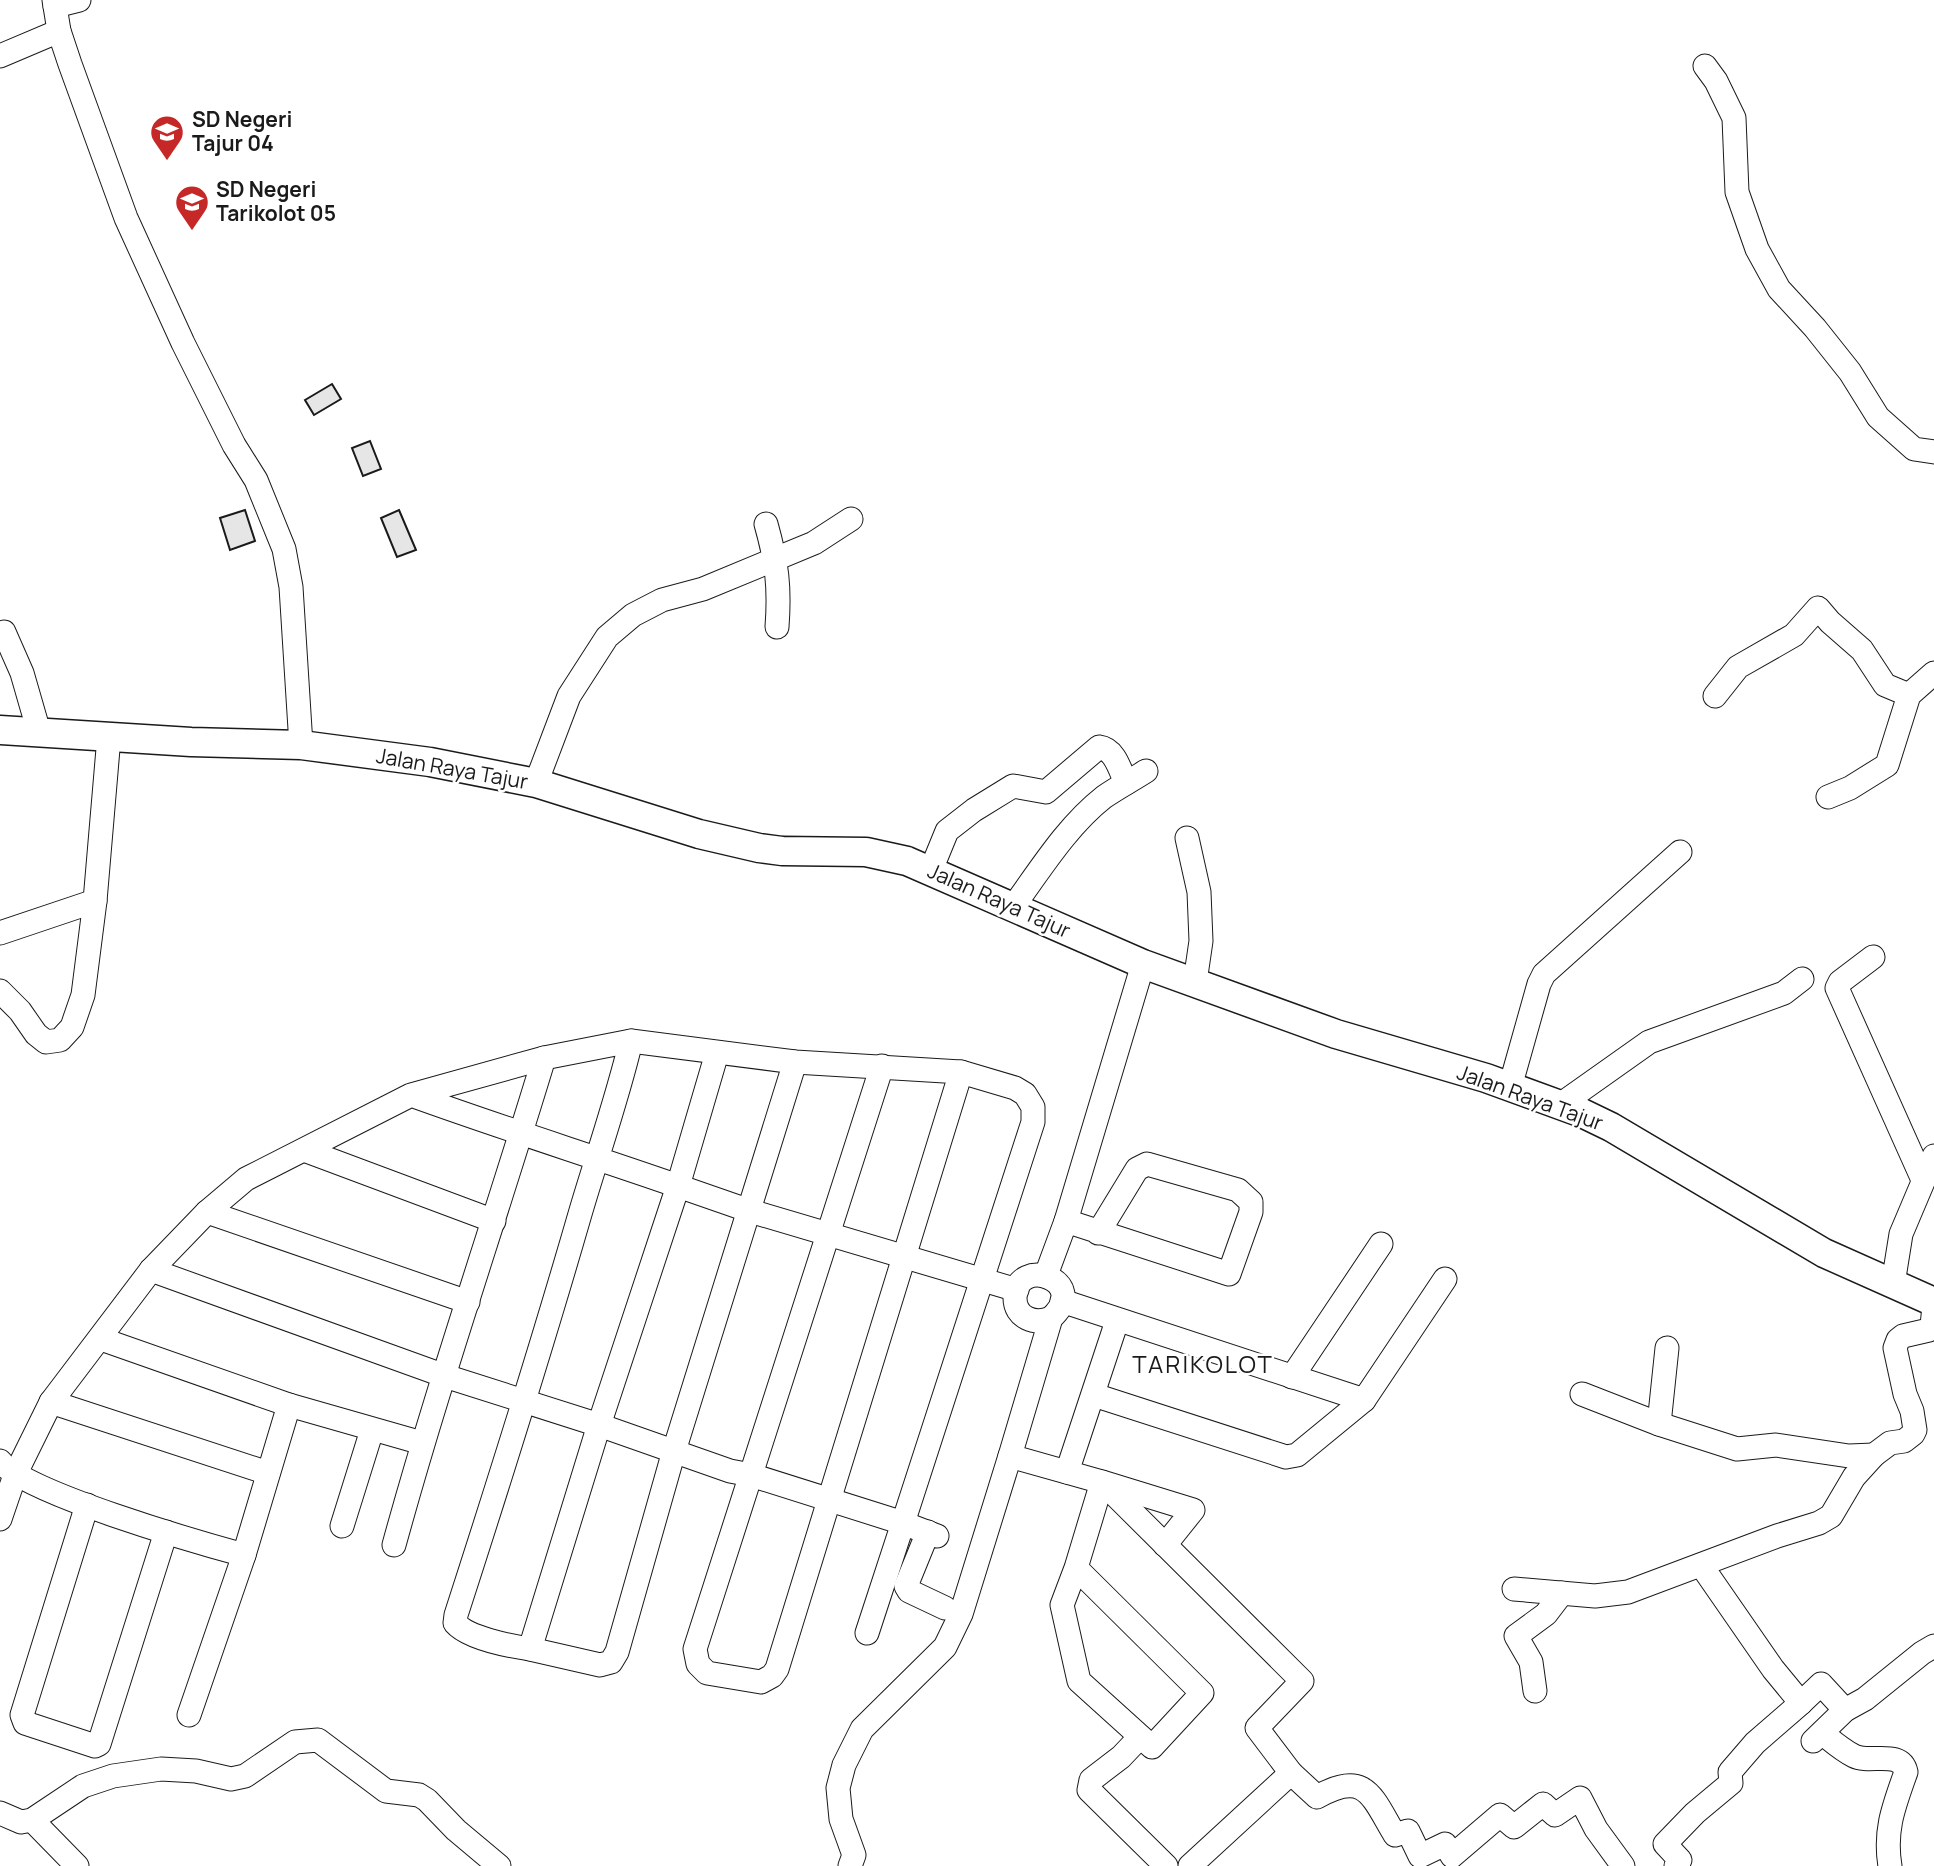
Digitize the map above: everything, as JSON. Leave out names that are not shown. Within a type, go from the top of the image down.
[{"type":"main road","name":"Jalan Raya Tajur","points":[[0,730],[191,742],[301,745],[430,762],[536,783],[699,834],[759,848],[782,851],[866,852],[907,861],[1143,964],[1336,1034],[1560,1105],[1611,1127],[1824,1253],[1934,1304]]},
{"type":"street","points":[[79,0],[55,3],[59,31],[103,159],[183,343],[234,445],[256,480],[284,549],[291,587],[301,745]]},
{"type":"street","points":[[0,56],[59,31]]},
{"type":"street","points":[[1705,66],[1716,80],[1734,118],[1737,192],[1757,249],[1779,289],[1815,327],[1850,372],[1878,417],[1914,449],[1934,452]]},
{"type":"street","points":[[536,783],[569,696],[607,638],[633,615],[662,600],[703,589],[814,544],[851,519]]},
{"type":"street","points":[[766,524],[776,559],[779,589],[777,627]]},
{"type":"street","points":[[1715,696],[1738,667],[1794,635],[1818,608],[1862,650],[1885,685],[1909,695]]},
{"type":"street","points":[[4,632],[22,673],[39,732]]},
{"type":"street","points":[[1828,797],[1850,788],[1887,765],[1909,695],[1934,673]]},
{"type":"street","points":[[0,991],[46,1042],[60,1040],[72,1027],[83,995],[96,901],[109,737]]},
{"type":"street","points":[[931,870],[947,831],[974,810],[1013,786],[1046,792],[1099,747],[1112,753],[1126,783]]},
{"type":"street","points":[[1013,907],[1090,809],[1146,771]]},
{"type":"street","points":[[1187,838],[1199,892],[1201,941],[1195,982]]},
{"type":"street","points":[[1510,1087],[1544,974],[1680,852]]},
{"type":"street","points":[[0,933],[96,901]]},
{"type":"street","points":[[1872,957],[1840,982],[1838,988],[1923,1180]]},
{"type":"street","points":[[1046,1275],[1066,1220],[1143,964]]},
{"type":"street","points":[[1560,1105],[1649,1042],[1784,993],[1802,979]]},
{"type":"street","points":[[631,1041],[618,1099],[597,1158],[455,1623],[465,1632],[514,1647],[600,1665],[611,1662],[617,1652],[674,1451],[795,1062]]},
{"type":"street","points":[[0,1519],[8,1468],[51,1402],[152,1270],[207,1212],[246,1180],[411,1095],[544,1058],[631,1041],[795,1062],[961,1072],[1015,1088],[1025,1094],[1033,1107],[1033,1122],[867,1633]]},
{"type":"street","points":[[530,1649],[599,1425],[678,1186],[717,1053]]},
{"type":"street","points":[[394,1545],[422,1443],[544,1058]]},
{"type":"street","points":[[882,1066],[695,1649],[698,1664],[707,1673],[761,1682],[772,1676],[777,1669],[961,1072]]},
{"type":"street","points":[[411,1095],[521,1135],[597,1158],[750,1211],[1017,1290]]},
{"type":"street","points":[[304,1150],[494,1221]]},
{"type":"street","points":[[1893,1284],[1901,1234],[1934,1156]]},
{"type":"street","points":[[1066,1220],[1098,1233],[1229,1274],[1251,1212],[1251,1202],[1238,1190],[1147,1164],[1137,1168],[1098,1233]]},
{"type":"street","points":[[207,1212],[468,1302]]},
{"type":"street","points":[[1292,1377],[1381,1244]]},
{"type":"street","points":[[152,1270],[445,1376],[525,1400],[730,1471],[751,1475],[933,1534],[906,1586],[909,1591],[945,1608]]},
{"type":"street","points":[[850,1866],[854,1855],[841,1819],[838,1788],[844,1765],[862,1729],[945,1647],[961,1614],[1057,1310],[1059,1285],[1046,1275],[1028,1277],[1017,1290],[1016,1304],[1023,1316],[1037,1322],[1057,1310],[1117,1321],[1364,1400]]},
{"type":"street","points":[[1094,1395],[1286,1457],[1297,1455],[1364,1400],[1445,1279]]},
{"type":"street","points":[[1514,1589],[1595,1597],[1628,1592],[1819,1523],[1831,1516],[1854,1477],[1874,1455],[1890,1443],[1910,1438],[1914,1430],[1912,1411],[1905,1394],[1895,1348],[1903,1336],[1929,1330],[1932,1326],[1934,1304]]},
{"type":"street","points":[[1067,1472],[1117,1321]]},
{"type":"street","points":[[100,1339],[289,1405],[422,1443]]},
{"type":"street","points":[[1659,1424],[1667,1348]]},
{"type":"street","points":[[1581,1394],[1659,1424],[1737,1449],[1776,1445],[1849,1455],[1874,1455]]},
{"type":"street","points":[[51,1402],[268,1474]]},
{"type":"street","points":[[189,1715],[244,1555],[289,1405]]},
{"type":"street","points":[[342,1526],[372,1430]]},
{"type":"street","points":[[1010,1456],[1193,1510],[1165,1545]]},
{"type":"street","points":[[8,1468],[87,1505],[244,1555]]},
{"type":"street","points":[[1102,1482],[1302,1681],[1257,1728],[1291,1773],[1317,1797],[1340,1786],[1350,1784],[1360,1788],[1373,1799],[1395,1835],[1408,1832],[1420,1856],[1446,1844],[1452,1856],[1500,1815],[1514,1827],[1543,1804],[1555,1815],[1580,1798],[1596,1829],[1623,1866]]},
{"type":"street","points":[[1076,1568],[1202,1693],[1152,1747],[1079,1681],[1062,1605],[1102,1482]]},
{"type":"street","points":[[87,1505],[22,1715],[25,1723],[95,1746],[99,1744],[166,1532]]},
{"type":"street","points":[[1701,1565],[1773,1669],[1801,1703]]},
{"type":"street","points":[[1535,1691],[1531,1662],[1516,1636],[1546,1614],[1562,1593]]},
{"type":"street","points":[[1890,1866],[1888,1825],[1906,1772],[1905,1766],[1892,1758],[1867,1760],[1854,1756],[1818,1737],[1845,1710],[1865,1699],[1922,1653],[1934,1647]]},
{"type":"street","points":[[1676,1866],[1680,1860],[1665,1844],[1695,1813],[1731,1783],[1730,1772],[1755,1743],[1821,1684],[1845,1710]]},
{"type":"street","points":[[1140,1737],[1121,1757],[1091,1780],[1089,1790],[1166,1866]]},
{"type":"street","points":[[10,1820],[83,1786],[113,1776],[161,1769],[196,1771],[231,1779],[245,1776],[295,1742],[318,1740],[386,1791],[419,1795],[427,1800],[456,1830],[499,1866]]},
{"type":"street","points":[[1190,1866],[1291,1773]]},
{"type":"street","points":[[10,1820],[77,1866]]},
{"type":"building","points":[[332,384],[341,399],[314,415],[305,400]]},
{"type":"building","points":[[370,441],[381,469],[363,476],[352,448]]},
{"type":"building","points":[[245,510],[255,541],[230,550],[220,518]]},
{"type":"building","points":[[399,510],[416,550],[397,557],[381,518]]},
{"type":"place","name":"SD Negeri Tajur 04","points":[[167,162]]},
{"type":"place","name":"SD Negeri Tarikolot 05","points":[[192,232]]},
{"type":"district","name":"TARIKOLOT","points":[[1203,1365]]}]
